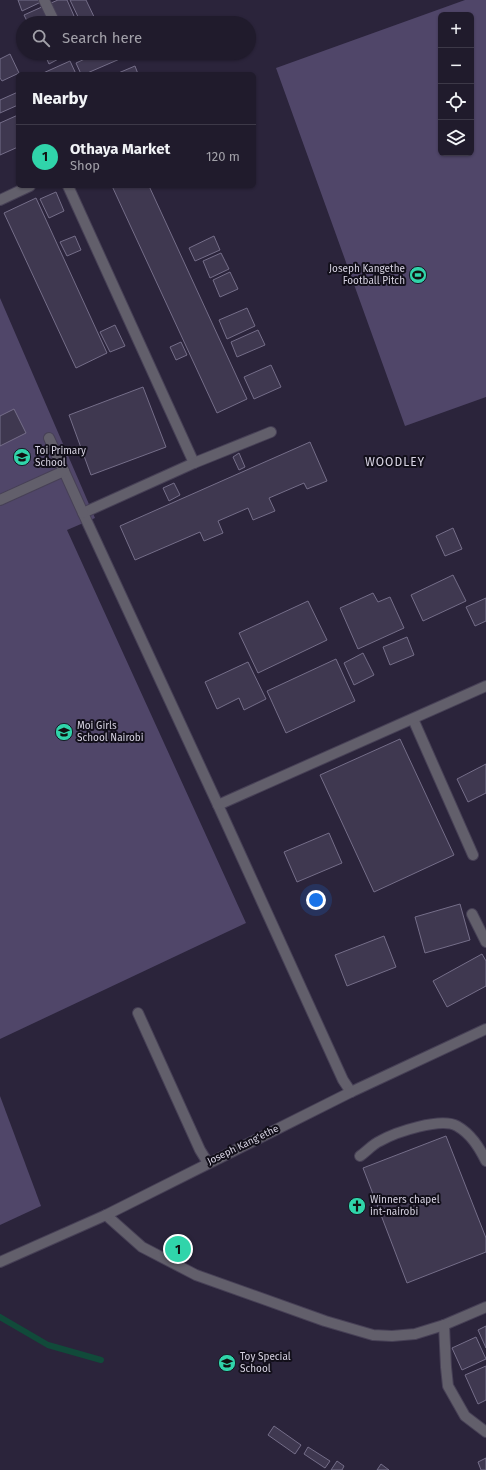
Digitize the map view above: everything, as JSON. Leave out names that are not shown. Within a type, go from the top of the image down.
[{"type":"street","points":[[44,0],[52,16]]},
{"type":"street","points":[[0,200],[26,188]]},
{"type":"street","points":[[69,188],[194,463]]},
{"type":"street","points":[[83,513],[194,463],[271,432]]},
{"type":"street","points":[[49,438],[343,1080],[351,1092]]},
{"type":"street","points":[[0,500],[64,471]]},
{"type":"street","points":[[218,805],[486,686]]},
{"type":"street","points":[[413,719],[473,855]]},
{"type":"street","points":[[472,914],[486,942]]},
{"type":"street","points":[[138,1013],[200,1150],[208,1163]]},
{"type":"street","name":"Joseph Kang'ethe","points":[[0,1262],[106,1215],[351,1092],[486,1029]]},
{"type":"street","points":[[360,1156],[379,1141],[402,1131],[428,1125],[446,1124],[456,1126],[471,1136],[481,1150],[486,1161]]},
{"type":"street","points":[[106,1215],[142,1248],[196,1276],[325,1321],[373,1335],[392,1336],[415,1334],[444,1325],[486,1307]]},
{"type":"street","points":[[444,1325],[448,1386],[465,1416],[486,1432]]},
{"type":"shaded area","name":"Joseph Kangethe Football Pitch","points":[[465,0],[486,0],[486,397],[405,426],[276,68]]},
{"type":"shaded area","points":[[0,298],[95,518],[67,530],[246,923],[0,1039]]},
{"type":"shaded area","points":[[0,1096],[41,1206],[0,1225]]},
{"type":"building","points":[[18,0],[40,0],[41,2],[22,11]]},
{"type":"building","points":[[58,0],[67,0],[74,16],[57,16],[51,3]]},
{"type":"building","points":[[70,0],[86,0],[94,16],[78,16]]},
{"type":"building","points":[[44,6],[48,16],[24,16]]},
{"type":"building","points":[[10,54],[19,72],[16,72],[16,74],[2,81],[0,78],[0,59]]},
{"type":"building","points":[[47,60],[57,60],[49,64]]},
{"type":"building","points":[[83,60],[117,60],[90,72],[80,72],[76,63]]},
{"type":"building","points":[[70,61],[75,72],[45,72]]},
{"type":"building","points":[[135,66],[137,72],[121,72]]},
{"type":"building","points":[[16,93],[16,106],[0,113],[0,100]]},
{"type":"building","points":[[16,116],[16,148],[0,155],[0,123]]},
{"type":"building","points":[[113,188],[150,188],[247,399],[217,413]]},
{"type":"building","points":[[56,192],[64,211],[49,218],[40,199]]},
{"type":"building","points":[[36,198],[107,353],[76,368],[4,213]]},
{"type":"building","points":[[75,236],[81,250],[67,256],[60,242]]},
{"type":"building","points":[[214,236],[220,250],[195,261],[189,248]]},
{"type":"building","points":[[221,253],[229,269],[210,278],[203,261]]},
{"type":"building","points":[[230,272],[238,289],[220,297],[213,280]]},
{"type":"building","points":[[247,308],[255,326],[227,339],[219,320]]},
{"type":"building","points":[[115,325],[125,346],[110,352],[100,332]]},
{"type":"building","points":[[258,330],[265,345],[237,357],[231,342]]},
{"type":"building","points":[[181,342],[187,355],[176,360],[170,347]]},
{"type":"building","points":[[271,365],[281,387],[254,399],[244,377]]},
{"type":"building","points":[[143,387],[166,447],[91,475],[69,415]]},
{"type":"building","points":[[14,409],[26,433],[0,446],[0,416]]},
{"type":"building","points":[[310,442],[327,481],[307,489],[304,483],[269,498],[275,511],[253,520],[248,508],[218,521],[223,533],[204,541],[200,532],[135,560],[120,526]]},
{"type":"building","points":[[239,453],[245,467],[239,470],[233,457]]},
{"type":"building","points":[[174,483],[180,495],[169,501],[163,488]]},
{"type":"building","points":[[453,528],[462,549],[445,556],[436,536]]},
{"type":"building","points":[[453,575],[466,601],[423,621],[411,595]]},
{"type":"building","points":[[373,593],[378,602],[390,597],[404,628],[358,649],[340,608]]},
{"type":"building","points":[[486,598],[486,621],[475,626],[466,607]]},
{"type":"building","points":[[308,601],[327,640],[258,673],[239,633]]},
{"type":"building","points":[[407,637],[414,655],[390,665],[383,647]]},
{"type":"building","points":[[363,653],[374,675],[354,685],[344,663]]},
{"type":"building","points":[[336,659],[355,701],[286,733],[267,691]]},
{"type":"building","points":[[248,662],[266,699],[244,710],[239,698],[217,709],[205,682]]},
{"type":"building","points":[[400,739],[454,855],[374,892],[320,775]]},
{"type":"building","points":[[486,764],[486,793],[468,802],[457,779]]},
{"type":"building","points":[[329,833],[342,863],[297,882],[284,852]]},
{"type":"building","points":[[460,904],[470,940],[425,953],[415,917]]},
{"type":"building","points":[[384,936],[396,967],[347,986],[335,955]]},
{"type":"building","points":[[482,954],[486,961],[486,986],[447,1007],[433,981]]},
{"type":"building","points":[[446,1136],[486,1238],[486,1252],[407,1283],[363,1168]]},
{"type":"building","points":[[486,1326],[486,1348],[478,1330]]},
{"type":"building","points":[[476,1337],[486,1359],[462,1370],[452,1348]]},
{"type":"building","points":[[486,1366],[486,1400],[478,1404],[465,1375]]},
{"type":"building","points":[[274,1426],[301,1445],[295,1454],[268,1435]]},
{"type":"building","points":[[308,1447],[330,1461],[325,1468],[304,1454]]},
{"type":"building","points":[[486,1458],[486,1470],[481,1470],[478,1462]]},
{"type":"building","points":[[337,1461],[344,1466],[342,1470],[331,1470]]},
{"type":"building","points":[[381,1464],[389,1470],[377,1470]]},
{"type":"waterway","points":[[0,1317],[48,1345],[101,1360]]},
{"type":"place","name":"Joseph Kangethe Football Pitch","points":[[418,275]]},
{"type":"place","name":"Toi Primary School","points":[[22,457]]},
{"type":"place","name":"Moi Girls School Nairobi","points":[[64,732]]},
{"type":"place","name":"Winners chapel int-nairobi","points":[[357,1206]]},
{"type":"place","name":"Othaya Market","points":[[178,1249]]},
{"type":"place","name":"Toy Special School","points":[[227,1363]]},
{"type":"district","name":"WOODLEY","points":[[395,462]]}]
